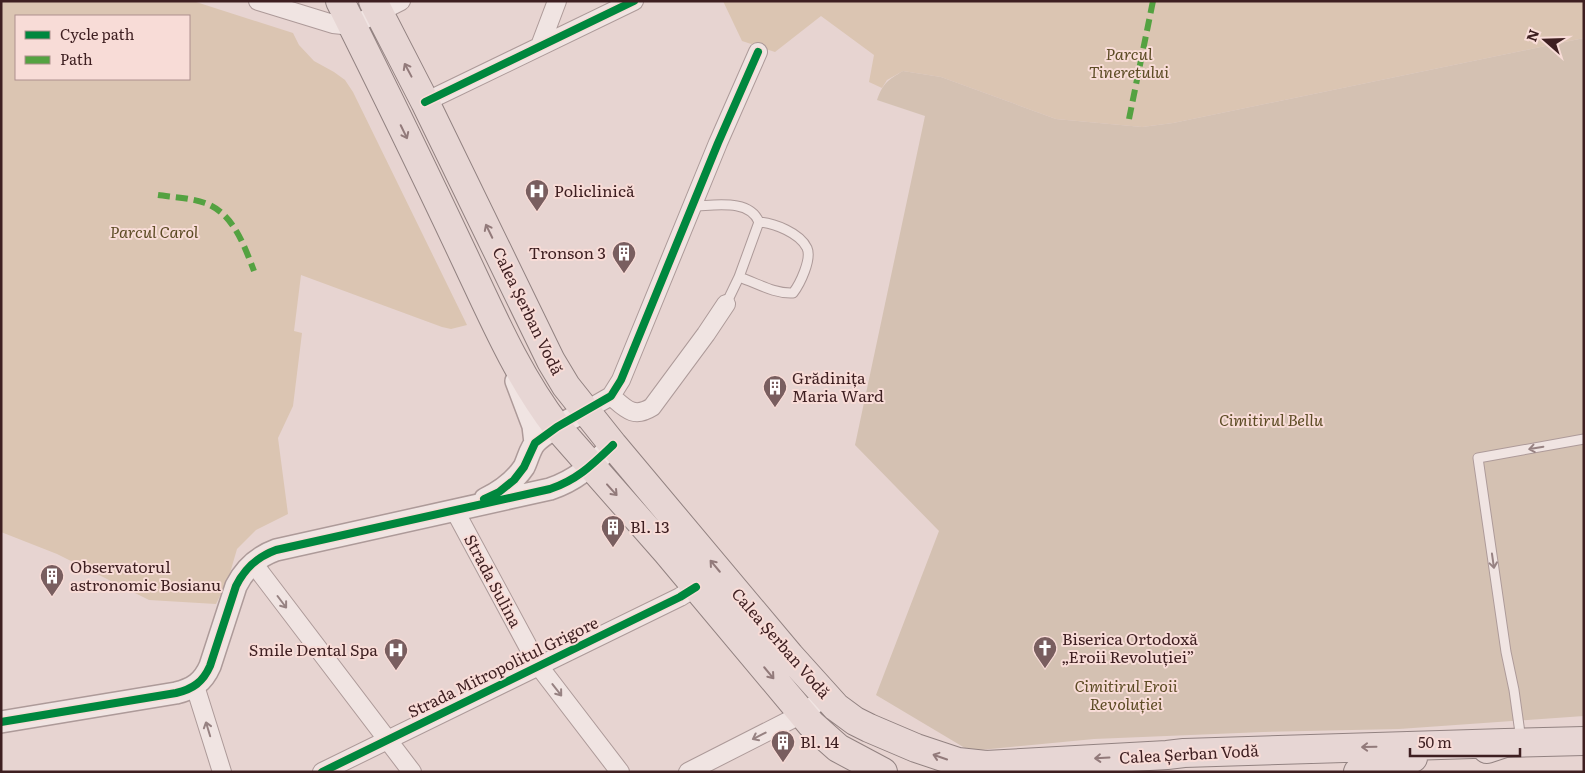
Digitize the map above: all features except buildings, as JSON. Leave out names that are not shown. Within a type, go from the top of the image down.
[{"type":"main road","name":"Calea Șerban Vodă","points":[[340,1],[486,304],[531,390],[546,435],[590,466],[696,587],[802,714],[828,741],[866,769]]},
{"type":"main road","name":"Calea Șerban Vodă","points":[[384,5],[425,102],[551,361],[566,386],[790,656],[826,696],[846,714],[869,728],[946,759],[986,765],[1184,753],[1584,741]]},
{"type":"main road","points":[[866,769],[869,728]]},
{"type":"main road","points":[[1358,772],[1397,760],[1413,765],[1468,755],[1513,743]]},
{"type":"street","points":[[258,1],[333,24],[352,26],[384,5]]},
{"type":"street","points":[[540,46],[557,1]]},
{"type":"street","points":[[425,102],[634,1]]},
{"type":"street","points":[[455,511],[499,492],[514,480],[546,435],[611,396],[628,365],[692,206],[758,52]]},
{"type":"street","points":[[611,396],[627,409],[636,413],[644,412],[652,407],[726,304]]},
{"type":"street","points":[[1,722],[176,693],[190,689],[205,677],[210,666],[236,586],[246,569],[267,553],[550,489],[572,480],[613,445]]},
{"type":"street","points":[[524,466],[525,476],[529,482],[534,486],[550,489]]},
{"type":"street","name":"Strada Sulina","points":[[455,511],[538,665],[620,772]]},
{"type":"street","points":[[253,563],[412,772]]},
{"type":"street","name":"Strada Mitropolitul Grigore","points":[[322,772],[680,597],[696,587]]},
{"type":"street","points":[[195,686],[222,772]]},
{"type":"street","points":[[688,772],[802,714],[826,696]]},
{"type":"lane","points":[[692,206],[742,207],[751,210],[759,222],[739,277],[726,304]]},
{"type":"lane","points":[[739,277],[774,291],[785,293],[793,292],[804,272],[808,259],[807,248],[798,238],[780,227],[770,223],[759,222]]},
{"type":"lane","points":[[1513,743],[1514,690],[1505,643],[1478,458],[1584,439]]},
{"type":"green space","name":"Parcul Carol","points":[[1,1],[193,1],[293,33],[299,45],[314,61],[345,80],[353,92],[467,325],[451,329],[442,327],[301,275],[294,331],[302,333],[293,406],[278,438],[288,514],[256,530],[237,549],[228,580],[216,604],[149,600],[57,554],[1,532]]},
{"type":"green space","name":"Parcul Tineretului","points":[[723,1],[1584,1],[1584,38],[1173,123],[1142,127],[1056,119],[941,77],[903,71],[887,80],[882,88],[869,82],[874,55],[821,16],[775,52],[742,41]]},
{"type":"green space","name":"Cimitirul Bellu","points":[[1584,38],[1584,716],[1399,729],[1094,739],[970,751],[876,695],[939,531],[855,445],[925,116],[877,100],[887,82],[903,71],[941,77],[1056,119],[1142,127],[1173,123]]},
{"type":"marked path","points":[[1129,119],[1153,1]]},
{"type":"marked path","points":[[158,195],[200,201],[223,214],[236,231],[254,271]]},
{"type":"cycle path","points":[[425,102],[634,1]]},
{"type":"cycle path","points":[[484,499],[499,492],[514,480],[524,467],[535,443],[557,427],[611,396],[621,380],[718,143],[758,52]]},
{"type":"cycle path","points":[[1,722],[176,693],[188,689],[201,681],[210,666],[236,586],[252,564],[263,556],[276,550],[550,489],[576,476],[613,445]]},
{"type":"cycle path","points":[[322,772],[680,597],[696,587]]},
{"type":"place","name":"Policlinică","points":[[537,212]]},
{"type":"place","name":"Tronson 3","points":[[624,274]]},
{"type":"place","name":"Grădinița Maria Ward","points":[[775,408]]},
{"type":"place","name":"Bl. 13","points":[[613,548]]},
{"type":"place","name":"Observatorul astronomic Bosianu","points":[[52,597]]},
{"type":"place","name":"Biserica Ortodoxă „Eroii Revoluției”","points":[[1045,669]]},
{"type":"place","name":"Smile Dental Spa","points":[[396,671]]},
{"type":"place","name":"Bl. 14","points":[[783,763]]},
{"type":"park label","name":"Cimitirul Eroii Revoluției","points":[[1126,695]]}]
